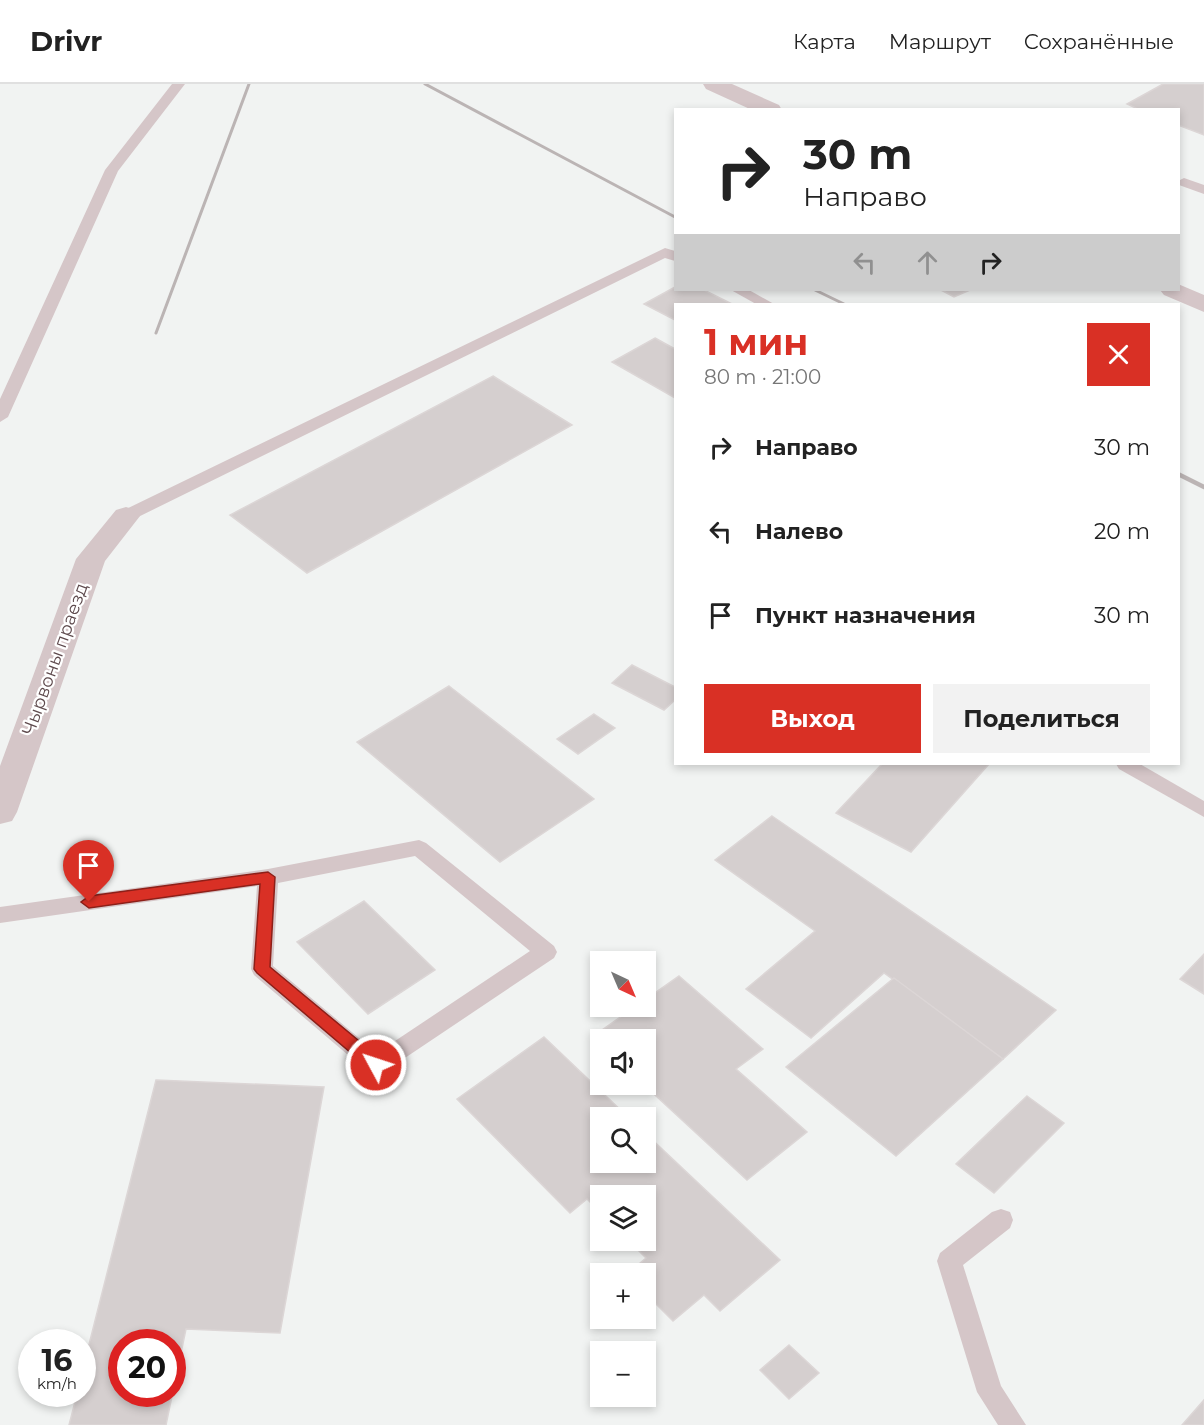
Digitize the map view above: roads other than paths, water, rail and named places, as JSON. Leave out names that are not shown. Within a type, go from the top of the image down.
[{"type":"street","points":[[714,84],[767,108]]},
{"type":"street","points":[[1175,291],[1204,304]]},
{"type":"street","name":"Чырвоны праезд","points":[[0,812],[91,559],[126,516]]},
{"type":"lane","points":[[0,417],[112,170],[179,84]]},
{"type":"lane","points":[[1184,182],[1204,190]]},
{"type":"lane","points":[[126,516],[665,252],[674,256]]},
{"type":"lane","points":[[740,291],[765,303]]},
{"type":"lane","points":[[1128,765],[1204,810]]},
{"type":"lane","points":[[0,915],[268,877],[418,848],[546,952],[376,1065],[262,969],[268,877]]},
{"type":"lane","points":[[1001,1220],[949,1261],[990,1392],[1013,1425]]},
{"type":"railway","points":[[156,333],[249,84]]},
{"type":"railway","points":[[425,84],[674,216]]},
{"type":"railway","points":[[817,291],[842,303]]},
{"type":"railway","points":[[1180,475],[1204,487]]}]
